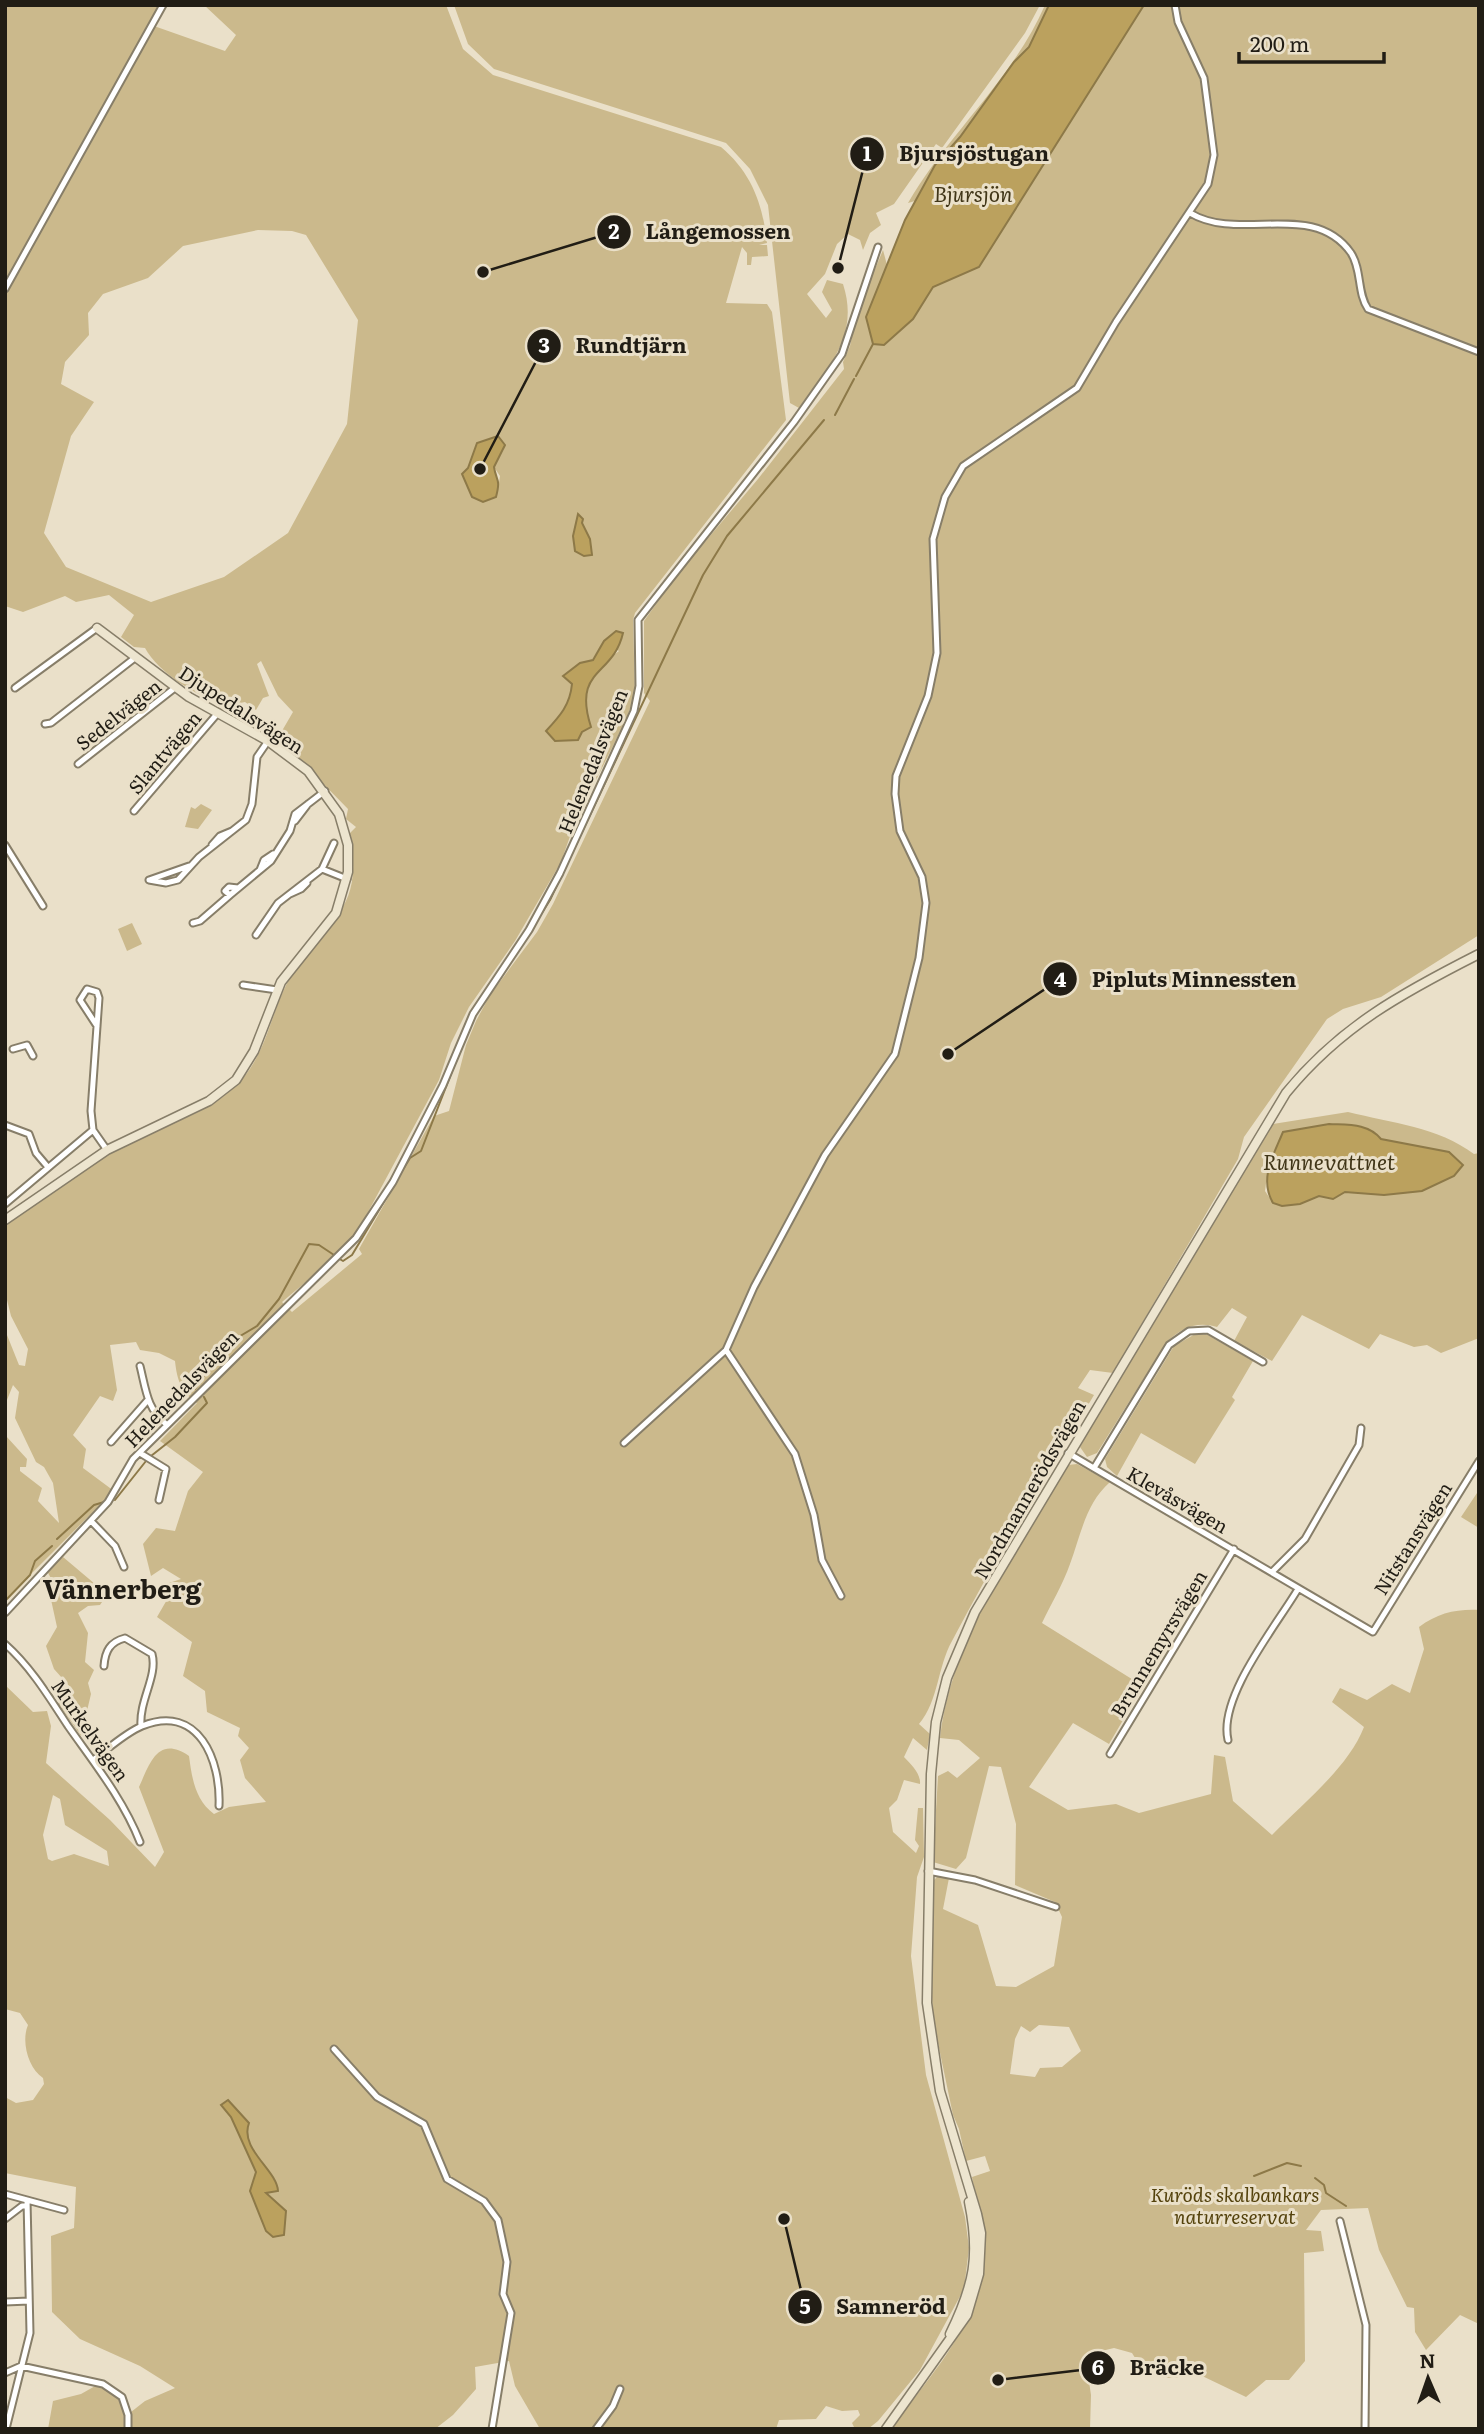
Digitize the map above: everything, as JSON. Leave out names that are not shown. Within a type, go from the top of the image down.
[{"type":"main road","name":"Djupedalsvägen","points":[[5,1220],[107,1150],[209,1101],[226,1089],[244,1070],[254,1051],[277,990],[296,961],[336,913],[347,879],[349,854],[345,830],[325,791],[298,763],[268,741],[216,714],[97,628]]},
{"type":"main road","name":"Nordmannerödsvägen","points":[[886,2429],[944,2347],[968,2295],[975,2265],[975,2230],[966,2178],[940,2091],[928,2014],[925,1960],[933,1748],[954,1659],[975,1612],[1286,1093],[1319,1056],[1366,1016],[1407,990],[1479,954]]},
{"type":"main road","name":"Nordmannerödsvägen","points":[[879,2429],[902,2405]]},
{"type":"street","points":[[5,289],[163,5]]},
{"type":"street","points":[[624,1443],[726,1350],[754,1287],[825,1155],[888,1067],[900,1037],[905,1006],[919,958],[926,903],[922,877],[900,831],[895,811],[895,785],[933,679],[937,653],[933,538],[945,497],[963,466],[1077,388],[1116,322],[1208,184],[1214,155],[1201,69],[1178,22],[1175,5]]},
{"type":"street","points":[[1190,213],[1224,224],[1298,223],[1320,229],[1350,252],[1368,309],[1479,352]]},
{"type":"street","name":"Helenedalsvägen","points":[[5,1613],[116,1492],[133,1459],[263,1327],[338,1258],[393,1182],[443,1085],[473,1014],[529,930],[578,837],[637,700],[638,620],[765,460],[842,354],[877,247]]},
{"type":"street","points":[[15,688],[97,628]]},
{"type":"street","points":[[45,724],[51,723],[136,657]]},
{"type":"street","name":"Sedelvägen","points":[[78,764],[176,687]]},
{"type":"street","name":"Slantvägen","points":[[134,811],[216,714]]},
{"type":"street","points":[[189,866],[149,880],[175,881],[249,815],[257,767],[268,741]]},
{"type":"street","points":[[193,923],[200,921],[230,895],[226,894],[226,888],[238,888],[259,873],[293,823],[310,802],[325,791]]},
{"type":"street","points":[[256,935],[278,904],[290,894],[301,890],[322,869],[334,843]]},
{"type":"street","points":[[5,845],[43,906]]},
{"type":"street","points":[[322,869],[347,879]]},
{"type":"street","points":[[172,874],[175,881]]},
{"type":"street","points":[[243,985],[277,990]]},
{"type":"street","points":[[97,1026],[80,1000],[87,989],[97,992],[97,1026],[91,1111],[93,1130],[107,1150]]},
{"type":"street","points":[[13,1049],[27,1045],[33,1056]]},
{"type":"street","points":[[5,1125],[29,1134],[36,1153],[47,1166]]},
{"type":"street","points":[[5,1204],[93,1130]]},
{"type":"street","points":[[1094,1468],[1168,1345],[1179,1336],[1199,1328],[1208,1329],[1262,1362]]},
{"type":"street","points":[[726,1350],[795,1454],[814,1515],[822,1560],[841,1596]]},
{"type":"street","points":[[140,1366],[147,1388],[147,1401],[152,1412],[166,1424]]},
{"type":"street","points":[[111,1442],[147,1401]]},
{"type":"street","points":[[1272,1572],[1304,1539],[1359,1445],[1361,1428]]},
{"type":"street","points":[[140,1453],[166,1469],[159,1500]]},
{"type":"street","name":"Klevåsvägen","points":[[1068,1454],[1373,1632]]},
{"type":"street","name":"Nitstansvägen","points":[[1373,1632],[1479,1461]]},
{"type":"street","points":[[91,1521],[115,1546],[124,1567]]},
{"type":"street","name":"Brunnemyrsvägen","points":[[1110,1754],[1234,1549]]},
{"type":"street","points":[[1228,1740],[1229,1712],[1238,1689],[1298,1589]]},
{"type":"street","points":[[104,1666],[105,1652],[115,1641],[125,1638],[152,1654],[155,1665],[140,1710],[141,1726]]},
{"type":"street","name":"Murkelvägen","points":[[5,1644],[22,1658],[93,1760],[131,1820],[140,1842]]},
{"type":"street","points":[[93,1760],[141,1726],[176,1722],[199,1735],[211,1752],[216,1768],[219,1806]]},
{"type":"street","points":[[928,1871],[975,1880],[1056,1907]]},
{"type":"street","points":[[334,2049],[377,2097],[424,2124],[447,2179],[484,2201],[502,2230],[507,2262],[503,2294],[510,2313],[492,2429]]},
{"type":"street","points":[[5,2194],[27,2203],[64,2210]]},
{"type":"street","points":[[5,2219],[27,2203]]},
{"type":"street","points":[[6,2429],[30,2333],[27,2203]]},
{"type":"street","points":[[1340,2221],[1366,2325],[1365,2429]]},
{"type":"street","points":[[5,2302],[29,2301]]},
{"type":"street","points":[[5,2373],[20,2366],[109,2387],[125,2405],[128,2429]]},
{"type":"street","points":[[596,2429],[613,2406],[620,2389]]},
{"type":"green space","points":[[5,5],[159,5],[5,283]]},
{"type":"green space","points":[[204,5],[446,5],[463,49],[493,75],[721,147],[741,168],[754,190],[767,243],[759,245],[767,245],[768,256],[752,257],[751,265],[747,265],[747,253],[742,247],[726,303],[767,304],[772,312],[786,420],[635,613],[635,694],[627,718],[575,822],[561,862],[515,941],[469,1007],[451,1043],[439,1080],[360,1227],[339,1254],[282,1302],[292,1312],[362,1254],[359,1249],[434,1116],[449,1111],[466,1045],[476,1021],[490,995],[537,932],[553,904],[650,701],[644,693],[644,621],[677,575],[758,479],[844,369],[843,362],[850,346],[857,312],[883,250],[887,265],[866,317],[913,319],[933,287],[979,267],[1144,5],[1479,5],[1479,935],[1381,997],[1343,1009],[1327,1019],[1244,1137],[1238,1159],[1113,1373],[1090,1370],[1078,1388],[1094,1395],[947,1651],[930,1705],[919,1724],[930,1734],[927,1750],[913,1738],[904,1757],[917,1773],[920,1784],[904,1780],[897,1800],[889,1808],[893,1832],[916,1853],[919,1846],[915,1840],[918,1808],[923,1808],[924,1857],[917,1877],[911,1956],[926,2075],[965,2217],[969,2248],[964,2289],[920,2370],[878,2421],[868,2429],[855,2429],[852,2423],[860,2415],[858,2410],[842,2411],[826,2406],[816,2419],[779,2420],[776,2429],[540,2429],[515,2386],[509,2361],[475,2367],[476,2389],[453,2415],[435,2429],[132,2429],[131,2412],[145,2401],[175,2388],[140,2366],[80,2339],[52,2312],[51,2236],[74,2228],[76,2187],[5,2173],[5,2097],[16,2103],[33,2100],[44,2084],[27,2054],[25,2039],[28,2025],[20,2013],[5,2009],[5,1685],[33,1712],[47,1711],[51,1726],[46,1763],[110,1820],[155,1867],[164,1852],[139,1787],[151,1761],[162,1750],[178,1750],[189,1756],[193,1780],[202,1802],[214,1814],[229,1807],[266,1802],[245,1778],[240,1760],[249,1748],[238,1736],[240,1728],[207,1712],[205,1691],[183,1676],[192,1642],[157,1617],[168,1598],[166,1584],[181,1579],[163,1568],[151,1576],[143,1544],[156,1528],[175,1531],[188,1491],[203,1472],[160,1441],[197,1403],[181,1385],[175,1361],[159,1353],[140,1350],[136,1342],[110,1345],[117,1390],[113,1401],[100,1396],[73,1435],[86,1449],[83,1468],[114,1491],[5,1600],[5,1429],[6,1436],[27,1459],[26,1467],[20,1467],[20,1471],[42,1488],[38,1501],[59,1523],[53,1483],[44,1467],[36,1462],[15,1418],[19,1392],[13,1385],[5,1405],[5,1330],[19,1365],[25,1366],[28,1349],[11,1316],[5,1292],[5,1225],[97,1160],[127,1143],[198,1112],[230,1091],[252,1066],[288,981],[342,909],[352,879],[353,859],[349,834],[356,827],[346,819],[348,809],[301,761],[271,737],[272,734],[279,736],[293,712],[278,696],[261,661],[257,664],[269,696],[263,698],[256,710],[245,702],[226,705],[202,696],[179,682],[159,666],[145,648],[134,647],[121,637],[134,615],[109,595],[76,602],[65,596],[23,612],[5,606],[5,295],[154,26],[225,51],[236,35]],"holes":[[[258,230],[292,231],[306,235],[358,320],[347,424],[288,533],[224,577],[151,602],[66,567],[44,533],[71,436],[94,402],[61,384],[65,362],[89,335],[88,313],[103,294],[148,278],[183,246]],[[491,438],[504,449],[494,467],[500,476],[498,489],[472,497],[462,474],[468,468],[477,443]],[[604,641],[619,651],[600,668],[589,684],[586,703],[591,727],[582,732],[578,740],[555,741],[571,698],[572,684],[564,677],[580,663],[592,660]],[[53,1795],[60,1799],[65,1825],[107,1851],[109,1866],[74,1854],[52,1861],[48,1859],[43,1835]],[[231,2117],[243,2129],[257,2157],[273,2178],[274,2181],[266,2193],[286,2211],[284,2229],[266,2231],[250,2191],[256,2173]]]},
{"type":"green space","points":[[454,5],[1040,5],[1025,33],[942,148],[936,144],[894,204],[876,213],[881,225],[870,233],[863,250],[860,240],[848,234],[837,244],[825,274],[807,294],[826,318],[832,310],[822,292],[827,280],[843,284],[847,320],[844,336],[830,365],[799,408],[790,403],[768,205],[750,169],[726,143],[494,69],[468,44]]},
{"type":"green space","points":[[1045,5],[1049,5],[1029,47],[1014,62],[960,137],[935,165],[915,201],[908,203],[942,153],[1016,57]]},
{"type":"green space","points":[[201,804],[212,810],[198,829],[185,827],[191,807],[195,809]]},
{"type":"green space","points":[[132,923],[142,944],[127,951],[118,929]]},
{"type":"green space","points":[[1348,1112],[1430,1132],[1474,1154],[1479,1153],[1479,1338],[1441,1353],[1427,1345],[1414,1347],[1380,1334],[1369,1349],[1302,1315],[1272,1361],[1234,1341],[1247,1317],[1232,1308],[1217,1327],[1189,1327],[1166,1343],[1097,1453],[1087,1457],[1080,1447],[1103,1405],[1273,1124]],"holes":[[[1381,1139],[1449,1152],[1422,1191],[1384,1195],[1345,1192],[1333,1199],[1319,1196],[1273,1203],[1265,1191],[1268,1168]]]},
{"type":"green space","points":[[1197,1333],[1206,1334],[1253,1361],[1232,1397],[1235,1400],[1195,1464],[1141,1433],[1117,1476],[1107,1467],[1105,1459],[1174,1346]]},
{"type":"green space","name":"Kuröds skalbankars naturreservat","points":[[1077,1464],[1110,1482],[1090,1509],[1067,1571],[1042,1623],[1143,1686],[1109,1744],[1073,1723],[1029,1787],[1068,1810],[1116,1804],[1139,1813],[1211,1794],[1214,1755],[1225,1757],[1233,1801],[1272,1835],[1336,1771],[1357,1742],[1364,1727],[1332,1702],[1340,1688],[1367,1700],[1392,1684],[1410,1693],[1424,1649],[1419,1627],[1448,1613],[1479,1610],[1479,2324],[1460,2315],[1426,2350],[1415,2332],[1414,2308],[1407,2307],[1379,2250],[1368,2208],[1321,2210],[1306,2230],[1321,2231],[1324,2251],[1304,2253],[1305,2361],[1289,2380],[1266,2380],[1246,2397],[1196,2373],[1160,2377],[1145,2369],[1132,2353],[1114,2348],[1085,2355],[1091,2395],[1090,2429],[891,2429],[955,2342],[968,2318],[983,2268],[984,2240],[972,2177],[990,2171],[985,2156],[966,2161],[953,2115],[933,2019],[930,1953],[933,1881],[938,1876],[949,1878],[943,1909],[978,1925],[996,1986],[1016,1987],[1054,1966],[1062,1917],[1055,1902],[1015,1885],[1016,1824],[1001,1767],[989,1766],[966,1858],[956,1869],[933,1862],[938,1776],[948,1771],[957,1778],[980,1758],[959,1740],[940,1738],[958,1664],[989,1596],[1068,1465]],"holes":[[[1039,2025],[1069,2027],[1081,2051],[1062,2067],[1040,2068],[1035,2077],[1010,2074],[1015,2039],[1021,2026],[1030,2032]]]},
{"type":"green space","points":[[1479,1490],[1479,1528],[1461,1517]]},
{"type":"green space","points":[[63,1557],[95,1584],[104,1599],[100,1605],[88,1606],[78,1613],[88,1633],[85,1662],[94,1670],[88,1683],[91,1694],[81,1736],[58,1703],[71,1688],[54,1669],[46,1646],[57,1627],[50,1595],[55,1586],[47,1571]]},
{"type":"green space","points":[[97,2385],[121,2399],[127,2426],[122,2429],[48,2429],[53,2401],[81,2394]]},
{"type":"water","name":"Bjursjön","points":[[1049,5],[1144,5],[979,267],[933,287],[913,319],[884,345],[873,344],[866,317],[905,220],[935,165],[960,137],[1014,62],[1029,47]]},
{"type":"water","points":[[498,436],[505,445],[494,467],[498,483],[496,497],[483,502],[472,497],[462,474],[468,468],[477,443]]},
{"type":"water","points":[[578,514],[583,519],[582,523],[590,539],[592,555],[584,556],[575,551],[573,536]]},
{"type":"water","points":[[616,631],[623,633],[618,647],[590,683],[587,694],[591,727],[582,732],[578,740],[555,741],[546,731],[560,715],[569,698],[572,684],[563,676],[580,663],[593,660],[604,641]]},
{"type":"water","name":"Runnevattnet","points":[[1329,1124],[1357,1126],[1370,1130],[1381,1139],[1449,1152],[1463,1165],[1454,1176],[1422,1191],[1384,1195],[1345,1192],[1333,1199],[1319,1196],[1300,1204],[1282,1206],[1273,1203],[1267,1176],[1283,1132]]},
{"type":"water","points":[[228,2100],[249,2123],[249,2142],[276,2183],[278,2191],[266,2193],[286,2211],[284,2235],[273,2237],[266,2231],[250,2191],[256,2172],[231,2117],[221,2105]]},
{"type":"waterway","points":[[856,376],[873,344]]},
{"type":"waterway","points":[[835,415],[854,379]]},
{"type":"waterway","points":[[500,979],[550,900],[703,575],[727,536],[824,420]]},
{"type":"waterway","points":[[399,1176],[410,1158],[421,1151],[460,1051]]},
{"type":"waterway","points":[[338,1258],[343,1261],[352,1255],[391,1190]]},
{"type":"waterway","points":[[195,1389],[225,1345],[257,1326],[279,1299],[309,1244],[319,1245],[334,1255]]},
{"type":"waterway","points":[[151,1456],[175,1437],[207,1403],[204,1397]]},
{"type":"waterway","points":[[115,1500],[146,1461]]},
{"type":"waterway","points":[[57,1539],[94,1505],[104,1502]]},
{"type":"waterway","points":[[5,1601],[30,1575],[35,1561],[52,1546]]},
{"type":"waterway","points":[[1254,2176],[1287,2163],[1301,2166]]},
{"type":"waterway","points":[[1315,2178],[1324,2185],[1326,2193],[1346,2206]]},
{"type":"place","name":"Bjursjöstugan","points":[[838,268]]},
{"type":"place","name":"Långemossen","points":[[483,272]]},
{"type":"place","name":"Rundtjärn","points":[[480,469]]},
{"type":"place","name":"Pipluts Minnessten","points":[[948,1054]]},
{"type":"place","name":"Samneröd","points":[[784,2219]]},
{"type":"place","name":"Bräcke","points":[[998,2380]]},
{"type":"district","name":"Vännerberg","points":[[122,1587]]}]
